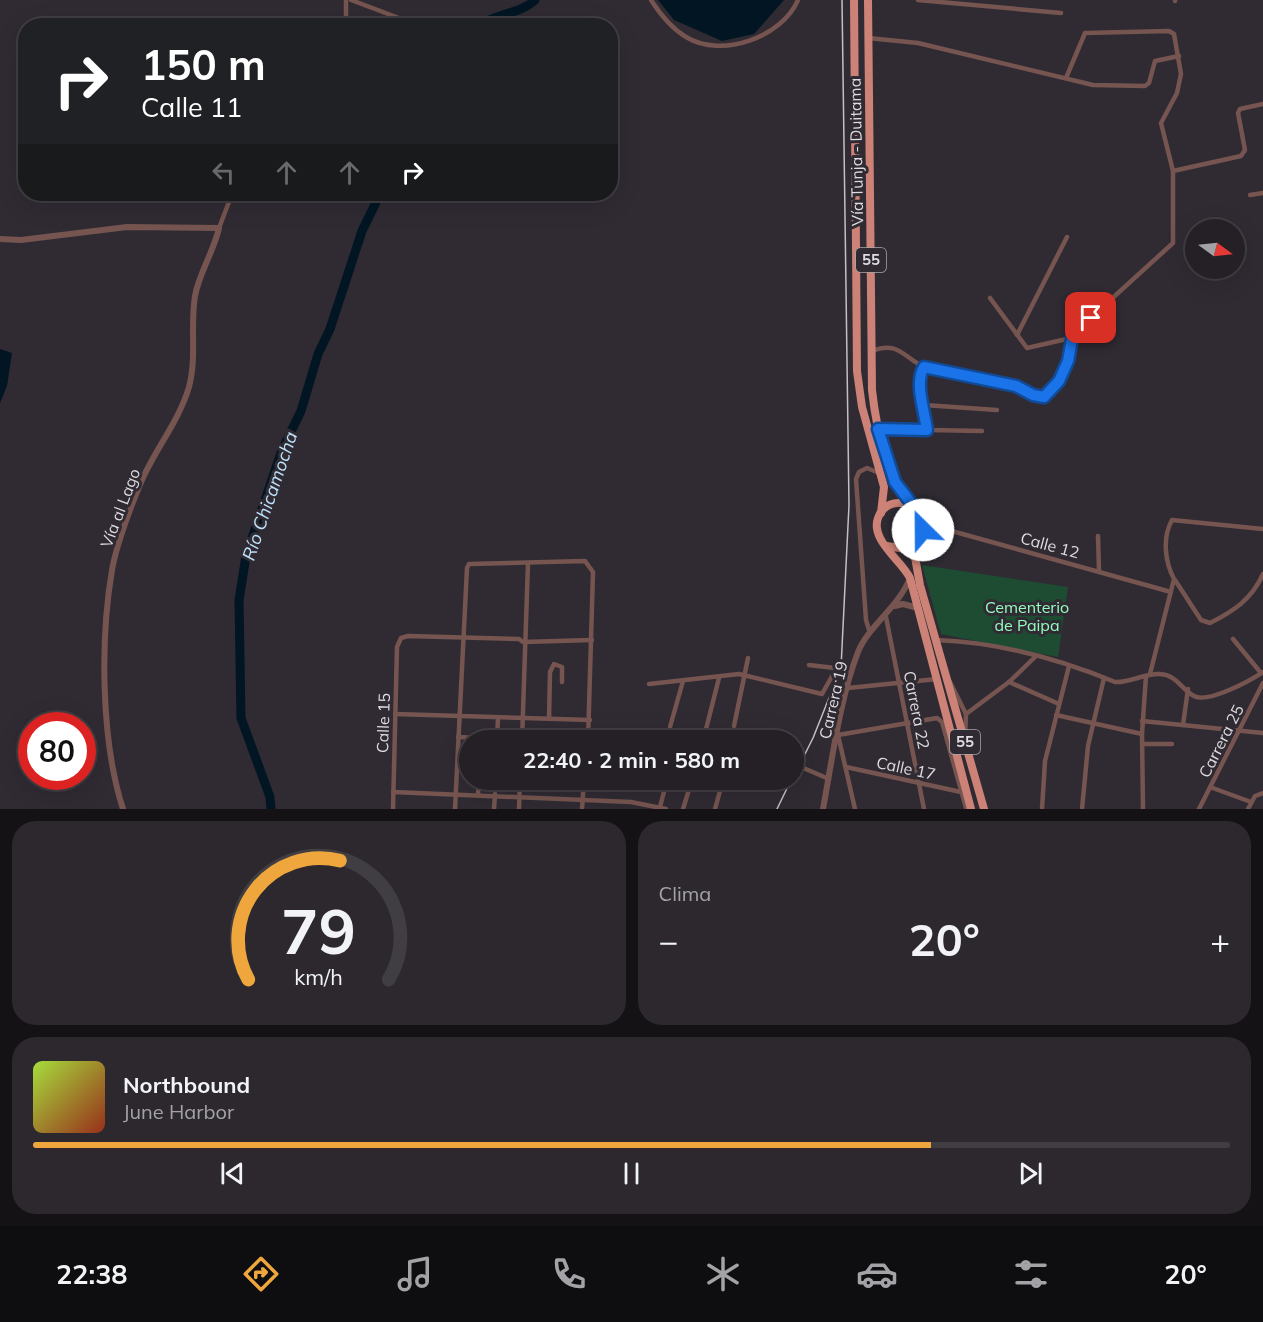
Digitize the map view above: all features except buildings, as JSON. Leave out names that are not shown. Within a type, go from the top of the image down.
[{"type":"highway","name":"Vía Tunja - Duitama","points":[[854,0],[857,370],[862,407],[884,495],[880,513]]},
{"type":"highway","name":"Vía Tunja - Duitama","points":[[868,0],[872,390],[878,429],[895,482],[916,510]]},
{"type":"highway","points":[[880,513],[888,506],[898,503],[908,504],[916,510]]},
{"type":"highway","name":"55","points":[[916,510],[923,523],[916,548],[916,567],[984,809]]},
{"type":"highway","name":"55","points":[[880,513],[876,527],[878,535],[905,567],[910,578],[969,808]]},
{"type":"highway","points":[[887,546],[906,549],[920,537]]},
{"type":"street","points":[[346,0],[346,18]]},
{"type":"street","points":[[351,0],[399,18]]},
{"type":"street","points":[[651,0],[662,17],[687,38],[722,46],[764,37],[794,10],[798,0]]},
{"type":"street","points":[[918,0],[1061,13]]},
{"type":"street","points":[[990,298],[1017,335],[1030,348],[1071,338],[1173,243],[1173,171],[1161,123],[1179,89],[1181,74],[1179,56],[1172,32],[1089,32],[1082,37],[1066,78]]},
{"type":"street","points":[[868,38],[918,43],[1093,85],[1145,86],[1149,83],[1155,61],[1179,56]]},
{"type":"street","points":[[1173,171],[1241,156],[1245,150],[1238,113],[1243,107],[1263,104]]},
{"type":"street","points":[[1250,195],[1263,193]]},
{"type":"street","name":"Vía al Lago","points":[[123,809],[115,782],[106,724],[108,608],[112,568],[143,479],[173,427],[188,387],[192,368],[195,295],[215,246],[229,201]]},
{"type":"street","points":[[0,239],[21,240],[127,226],[219,228]]},
{"type":"street","points":[[1017,335],[1067,237]]},
{"type":"street","points":[[872,351],[882,347],[898,349],[924,367],[1016,386],[1033,395],[1044,397],[1059,381],[1068,361],[1071,338]]},
{"type":"street","points":[[924,367],[921,374],[927,430]]},
{"type":"street","points":[[924,405],[997,410]]},
{"type":"street","points":[[878,429],[982,431]]},
{"type":"street","points":[[870,633],[866,620],[856,479],[859,472],[867,468],[879,473]]},
{"type":"street","points":[[1263,529],[1172,520],[1166,552],[1167,567],[1174,579],[1202,620],[1210,623],[1241,605],[1253,593],[1263,574]]},
{"type":"street","name":"Calle 12","points":[[923,523],[1172,592]]},
{"type":"street","points":[[1098,536],[1099,570]]},
{"type":"street","points":[[455,809],[469,564],[585,561],[591,566],[592,640],[589,730]]},
{"type":"street","points":[[522,730],[528,563]]},
{"type":"street","name":"Carrera 19","points":[[823,809],[852,670],[859,651],[870,633],[895,606],[910,578]]},
{"type":"street","points":[[1143,809],[1142,721],[1148,675],[1174,579]]},
{"type":"street","points":[[895,606],[903,604],[918,609]]},
{"type":"street","name":"Carrera 22","points":[[886,616],[924,809]]},
{"type":"street","name":"Calle 15","points":[[393,809],[397,647],[401,638],[408,636],[463,639]]},
{"type":"street","points":[[463,639],[519,639],[524,642],[592,640]]},
{"type":"street","points":[[936,640],[969,641],[1127,683],[1148,675],[1167,675],[1188,689],[1194,696],[1202,698],[1242,685],[1262,673],[1233,639]]},
{"type":"street","points":[[966,714],[1009,682],[1035,657]]},
{"type":"street","points":[[734,726],[748,658]]},
{"type":"street","points":[[549,719],[550,672],[554,664],[562,667],[562,682]]},
{"type":"street","points":[[809,665],[852,670]]},
{"type":"street","points":[[1042,809],[1045,761],[1069,666]]},
{"type":"street","points":[[649,684],[746,675],[822,694],[836,669]]},
{"type":"street","points":[[946,675],[966,714],[965,741]]},
{"type":"street","points":[[706,730],[719,678]]},
{"type":"street","points":[[1082,809],[1088,746],[1104,678]]},
{"type":"street","points":[[848,688],[937,679]]},
{"type":"street","points":[[670,727],[683,681]]},
{"type":"street","points":[[1009,682],[1059,704]]},
{"type":"street","name":"Carrera 25","points":[[1199,809],[1263,683]]},
{"type":"street","points":[[1183,725],[1188,689]]},
{"type":"street","points":[[395,714],[590,720]]},
{"type":"street","points":[[1056,716],[1142,734]]},
{"type":"street","points":[[497,730],[498,717]]},
{"type":"street","points":[[855,809],[838,735],[940,719],[961,792],[969,808],[959,809]]},
{"type":"street","points":[[1142,721],[1263,733]]},
{"type":"street","points":[[1142,744],[1172,744]]},
{"type":"street","name":"Calle 17","points":[[846,767],[961,792]]},
{"type":"street","points":[[804,768],[829,778]]},
{"type":"street","points":[[1210,787],[1251,802]]},
{"type":"street","points":[[478,790],[478,794]]},
{"type":"street","points":[[519,809],[520,790]]},
{"type":"street","points":[[582,809],[583,790]]},
{"type":"street","points":[[393,792],[456,792],[582,799],[631,802],[660,808],[664,790]]},
{"type":"street","points":[[683,809],[689,790]]},
{"type":"street","points":[[715,809],[720,790]]},
{"type":"street","points":[[1248,809],[1255,796],[1263,793]]},
{"type":"street","points":[[494,809],[495,794]]},
{"type":"street","points":[[630,809],[631,802]]},
{"type":"green space","name":"Cementerio de Paipa","points":[[922,565],[1068,587],[1058,657],[941,634]]},
{"type":"water","points":[[658,0],[784,0],[754,34],[722,41],[674,20]]},
{"type":"water","points":[[0,349],[12,353],[7,386],[0,403]]},
{"type":"waterway","name":"Río Chicamocha","points":[[493,18],[522,8],[535,0]]},
{"type":"waterway","name":"Río Chicamocha","points":[[271,809],[270,797],[241,718],[239,600],[246,556],[282,450],[301,411],[318,354],[330,329],[362,231],[377,201]]},
{"type":"railway","points":[[804,756],[841,668],[849,505],[842,0]]},
{"type":"railway","points":[[777,809],[786,790]]},
{"type":"route","points":[[923,530],[921,516],[895,482],[878,429],[927,430],[921,389],[921,372],[924,367],[966,378],[1016,386],[1033,395],[1044,397],[1059,381],[1068,361],[1073,334],[1091,318]]}]
